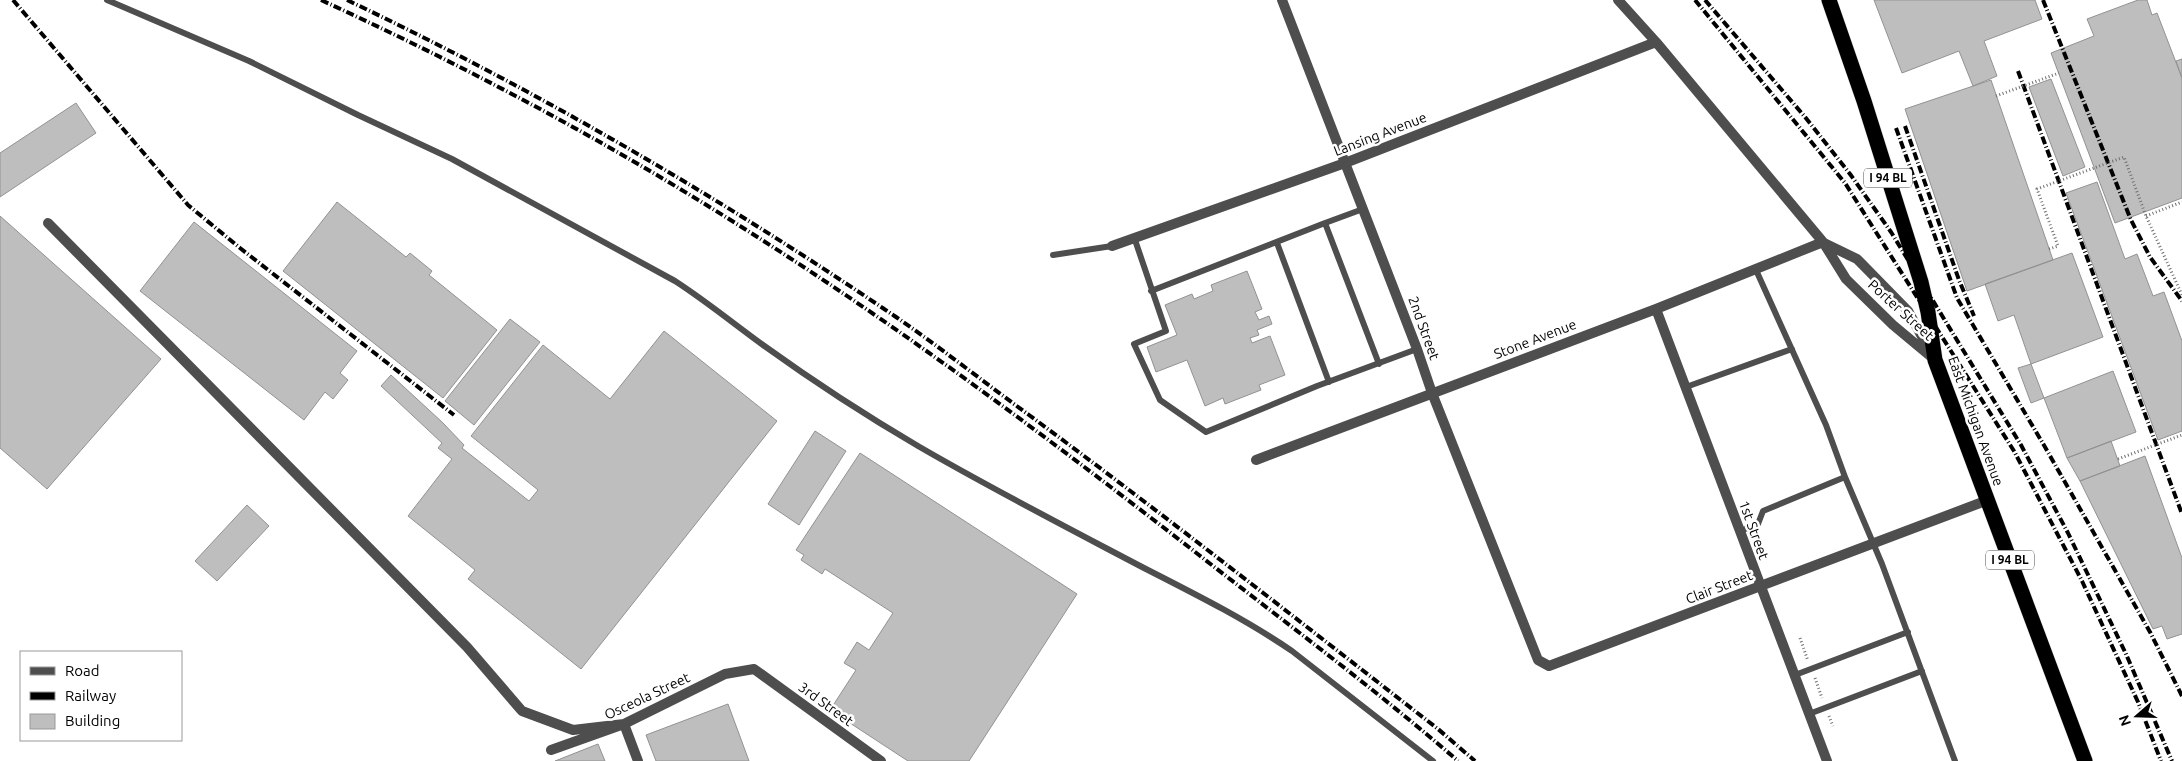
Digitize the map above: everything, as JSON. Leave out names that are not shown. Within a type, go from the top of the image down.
[{"type":"highway","name":"East Michigan Avenue","points":[[1829,0],[1864,101],[1921,282],[1928,312],[1935,360],[2085,761]]},
{"type":"street","name":"2nd Street","points":[[1282,0],[1417,349],[1432,393],[1538,660],[1542,664]]},
{"type":"street","name":"Porter Street","points":[[1618,0],[1656,42],[1823,242],[1846,279],[1893,325],[1935,360]]},
{"type":"street","name":"Lansing Avenue","points":[[1112,246],[1345,163],[1656,42]]},
{"type":"street","points":[[48,222],[467,647],[522,711],[573,730],[624,724],[638,761]]},
{"type":"street","name":"Porter Street","points":[[1823,242],[1857,259],[1908,311],[1935,360]]},
{"type":"street","name":"Stone Avenue","points":[[1256,460],[1656,309],[1823,242]]},
{"type":"street","name":"1st Street","points":[[1656,309],[1827,761]]},
{"type":"street","name":"Clair Street","points":[[1542,664],[1549,666],[1988,500]]},
{"type":"street","name":"Osceola Street","points":[[551,750],[624,724],[725,674],[754,669]]},
{"type":"street","name":"3rd Street","points":[[754,669],[881,761]]},
{"type":"lane","points":[[107,0],[249,60],[358,115],[452,159],[675,281],[705,300],[786,361],[917,446],[1238,616],[1268,634],[1292,650],[1433,761]]},
{"type":"lane","points":[[1151,291],[1363,208]]},
{"type":"lane","points":[[1325,223],[1379,364]]},
{"type":"lane","points":[[1134,237],[1166,331],[1134,344],[1160,400],[1206,432],[1329,382],[1417,349]]},
{"type":"lane","points":[[1277,243],[1329,382]]},
{"type":"lane","points":[[1053,255],[1112,246]]},
{"type":"lane","points":[[1756,270],[1826,425],[1845,478],[1882,564],[1955,761]]},
{"type":"lane","points":[[1686,387],[1792,349]]},
{"type":"lane","points":[[1740,531],[1758,524],[1763,511],[1845,478]]},
{"type":"lane","points":[[1795,675],[1908,632]]},
{"type":"lane","points":[[1809,714],[1922,671]]},
{"type":"path","points":[[1996,96],[2059,73]]},
{"type":"path","points":[[2049,249],[2058,246],[2038,189],[2124,156],[2146,216],[2182,295]]},
{"type":"path","points":[[2146,216],[2182,202]]},
{"type":"path","points":[[2118,460],[2182,435]]},
{"type":"path","points":[[1800,638],[1833,726]]},
{"type":"building","points":[[1874,0],[2035,0],[2042,19],[1984,41],[1997,76],[1973,86],[1959,51],[1902,73]]},
{"type":"building","points":[[2138,0],[2147,0],[2152,15],[2157,13],[2182,78],[2182,198],[2115,223],[2051,53],[2094,36],[2087,19]]},
{"type":"building","points":[[2182,59],[2182,78],[2176,61]]},
{"type":"building","points":[[2051,79],[2085,167],[2063,176],[2029,87]]},
{"type":"building","points":[[1991,80],[2053,260],[1967,291],[1905,109]]},
{"type":"building","points":[[76,103],[96,133],[0,197],[0,153]]},
{"type":"building","points":[[2097,182],[2125,259],[2137,254],[2153,296],[2164,292],[2182,341],[2182,431],[2158,440],[2066,193]]},
{"type":"building","points":[[337,202],[406,257],[410,253],[432,271],[429,275],[497,330],[443,398],[283,271]]},
{"type":"building","points":[[0,216],[161,359],[47,489],[0,448]]},
{"type":"building","points":[[194,222],[357,351],[340,373],[348,380],[333,399],[325,392],[304,420],[140,291]]},
{"type":"building","points":[[2072,253],[2103,337],[2031,364],[2014,315],[1998,321],[1985,284]]},
{"type":"building","points":[[1247,271],[1262,309],[1255,312],[1259,320],[1269,316],[1272,324],[1257,330],[1259,335],[1250,338],[1252,343],[1270,336],[1285,375],[1259,385],[1261,390],[1225,404],[1223,398],[1205,406],[1187,360],[1156,372],[1147,347],[1177,335],[1165,305],[1192,294],[1194,299],[1213,291],[1211,285]]},
{"type":"building","points":[[510,319],[540,342],[474,425],[445,401]]},
{"type":"building","points":[[664,331],[777,421],[581,669],[468,579],[475,570],[408,516],[452,459],[438,448],[442,443],[381,386],[391,375],[442,422],[464,445],[462,448],[529,501],[538,490],[471,436],[543,345],[610,399]]},
{"type":"building","points":[[2031,364],[2044,398],[2031,403],[2018,368]]},
{"type":"building","points":[[2113,371],[2136,432],[2067,458],[2044,398]]},
{"type":"building","points":[[815,431],[846,451],[799,525],[768,504]]},
{"type":"building","points":[[2111,441],[2120,466],[2080,481],[2067,458]]},
{"type":"building","points":[[860,453],[1077,594],[969,761],[908,761],[830,710],[856,670],[844,663],[857,642],[869,650],[893,613],[825,569],[822,574],[801,560],[804,555],[796,550]]},
{"type":"building","points":[[2145,456],[2182,558],[2182,634],[2167,639],[2162,626],[2153,629],[2080,481]]},
{"type":"building","points":[[247,505],[269,526],[217,581],[195,561]]},
{"type":"building","points":[[728,704],[749,761],[656,761],[646,735]]},
{"type":"building","points":[[598,744],[605,761],[555,761]]},
{"type":"railway","points":[[13,0],[188,205],[240,248],[454,415]]},
{"type":"railway","points":[[321,0],[482,78],[587,135],[740,226],[858,303],[974,385],[1087,469],[1330,656],[1458,761]]},
{"type":"railway","points":[[347,0],[489,71],[628,148],[763,230],[896,317],[1081,453],[1183,531],[1438,729],[1475,761]]},
{"type":"railway","points":[[1695,0],[1845,183],[2014,451],[2082,581],[2138,702],[2161,761]]},
{"type":"railway","points":[[1705,0],[1805,117],[1850,174],[1891,232],[2021,445],[2068,533],[2126,654],[2172,761]]},
{"type":"railway","points":[[2043,0],[2131,220],[2150,257],[2182,301]]},
{"type":"railway","points":[[2018,71],[2182,514]]},
{"type":"railway","points":[[1905,126],[1959,280],[1974,316]]},
{"type":"railway","points":[[1896,128],[1957,298],[2045,447],[2150,632],[2182,696]]}]
